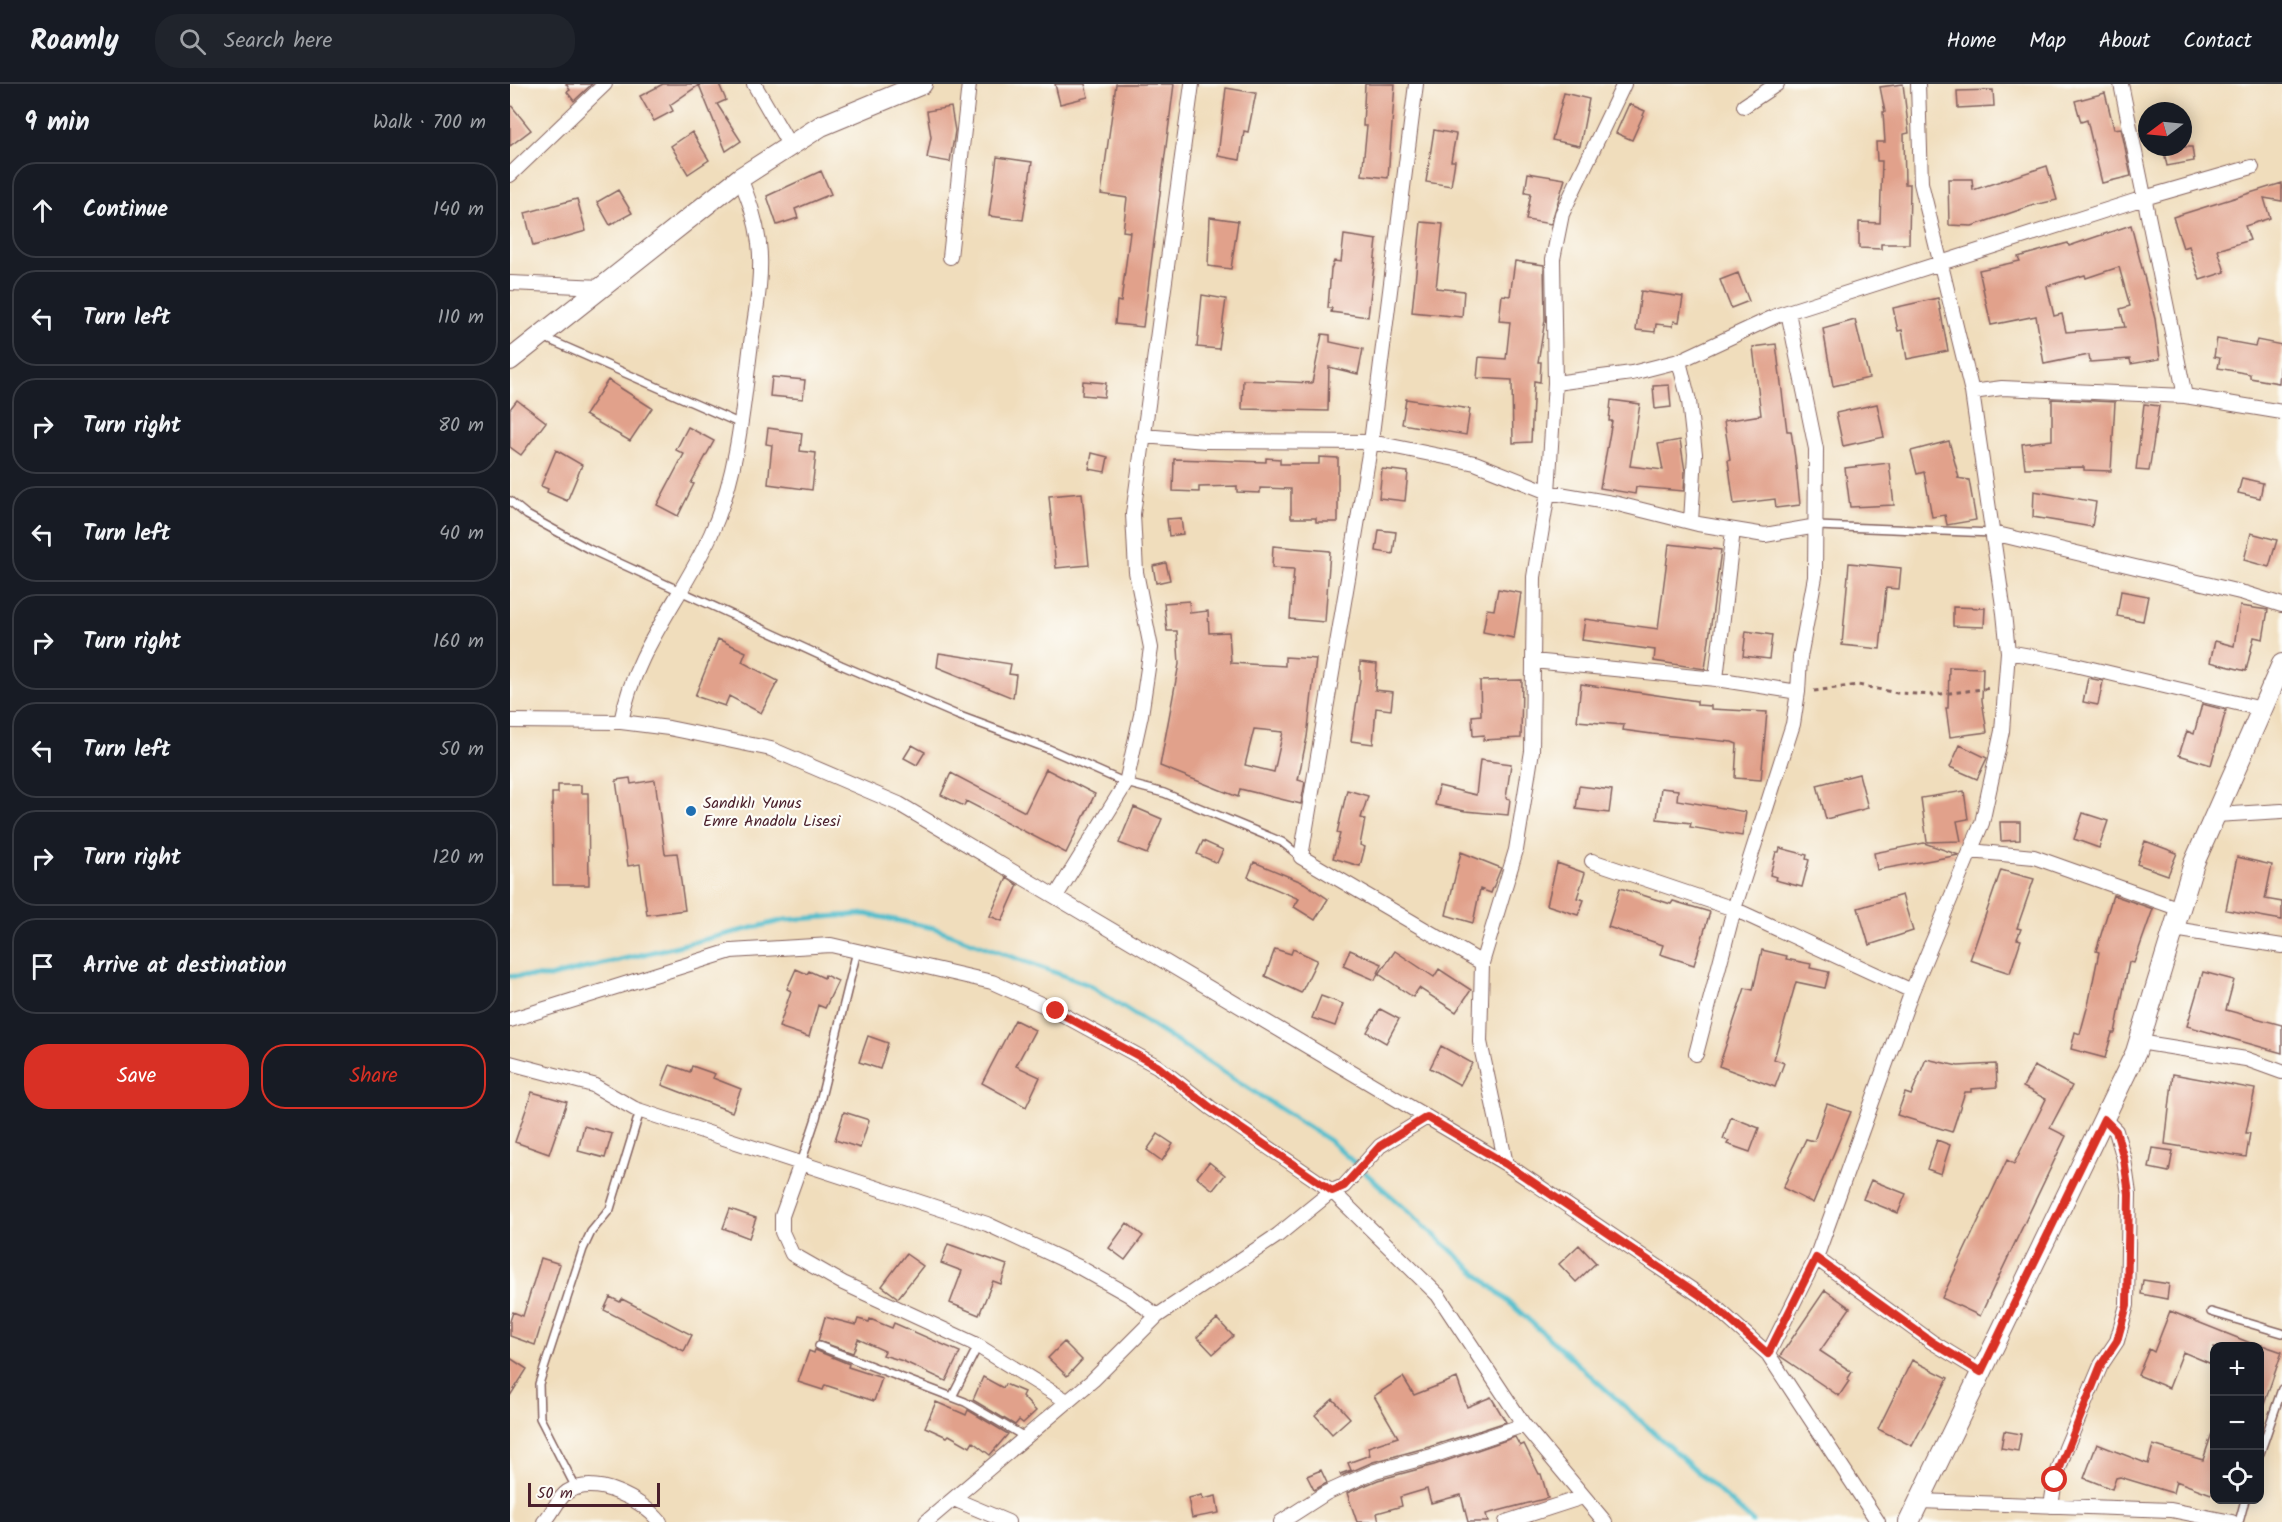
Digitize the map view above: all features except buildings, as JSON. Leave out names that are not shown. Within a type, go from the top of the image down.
[{"type":"street","points":[[510,175],[605,84]]},
{"type":"street","points":[[754,84],[790,146]]},
{"type":"street","points":[[510,360],[740,178],[822,126],[922,84]]},
{"type":"street","points":[[950,257],[969,84]]},
{"type":"street","points":[[1056,896],[1126,783],[1151,648],[1136,572],[1133,514],[1192,84]]},
{"type":"street","points":[[1416,84],[1371,442],[1301,857],[1482,963]]},
{"type":"street","points":[[1506,1164],[1480,1042],[1482,963],[1516,850],[1532,751],[1534,577],[1548,492],[1555,383],[1553,259],[1562,214],[1624,84]]},
{"type":"street","points":[[1744,106],[1777,84]]},
{"type":"street","points":[[1768,1354],[1816,1258],[1912,991],[1982,823],[2002,731],[2008,652],[1993,533],[1972,392],[1921,183],[1918,84]]},
{"type":"street","points":[[2121,84],[2185,396]]},
{"type":"street","points":[[1555,383],[1632,373],[1679,361],[1788,312],[2144,198],[2252,167]]},
{"type":"street","points":[[621,722],[627,691],[646,646],[711,533],[734,468],[756,305],[760,246],[754,212],[740,178]]},
{"type":"street","points":[[510,283],[602,287]]},
{"type":"street","points":[[1696,1054],[1734,909],[1793,724],[1800,657],[1815,577],[1816,449],[1799,377],[1788,312]]},
{"type":"street","points":[[1679,361],[1689,401],[1695,454],[1691,522]]},
{"type":"street","points":[[1972,392],[2002,388],[2185,396],[2282,412]]},
{"type":"street","points":[[1143,436],[1206,441],[1371,442],[1475,463],[1548,492],[1618,504],[1733,530],[1765,535],[1817,526]]},
{"type":"street","points":[[1716,679],[1733,530]]},
{"type":"street","points":[[1993,533],[2244,593],[2282,605]]},
{"type":"street","points":[[2008,652],[2058,661],[2262,709]]},
{"type":"street","points":[[1533,662],[1716,679],[1798,692]]},
{"type":"street","points":[[1909,1522],[2139,1042],[2194,863],[2282,664]]},
{"type":"street","points":[[510,721],[621,722],[669,728],[771,749],[899,804],[1506,1164],[1710,1302],[1768,1354],[1878,1522]]},
{"type":"street","points":[[2216,815],[2282,811]]},
{"type":"street","points":[[1970,851],[2034,857],[2180,909]]},
{"type":"street","points":[[1592,861],[1734,909],[1912,991]]},
{"type":"street","points":[[2174,929],[2282,946]]},
{"type":"street","points":[[510,1020],[731,951],[831,945],[992,982],[1056,1011],[1157,1066],[1211,1108],[1338,1188],[1437,1295],[1524,1425],[1605,1522]]},
{"type":"street","points":[[2139,1042],[2246,1059],[2282,1072]]},
{"type":"street","points":[[510,1064],[593,1085],[640,1111],[1008,1232],[1130,1295],[1157,1317]]},
{"type":"street","points":[[926,1522],[956,1500],[1093,1380],[1157,1317],[1278,1235],[1338,1188],[1380,1146],[1427,1117]]},
{"type":"street","points":[[2051,1506],[2055,1480],[2066,1448],[2101,1365],[2117,1341],[2127,1305],[2129,1194],[2124,1159],[2116,1131],[2104,1119]]},
{"type":"street","points":[[801,1163],[782,1216],[782,1232],[792,1254],[843,1283],[978,1346],[1067,1401]]},
{"type":"street","points":[[1816,1258],[1932,1342],[1981,1372]]},
{"type":"street","points":[[1281,1522],[1326,1493],[1375,1471],[1432,1456],[1524,1425]]},
{"type":"street","points":[[544,1522],[564,1494],[576,1488],[598,1487],[626,1496],[660,1522]]},
{"type":"street","points":[[1506,1522],[1583,1497]]},
{"type":"street","points":[[956,1500],[1008,1522]]},
{"type":"street","points":[[1919,1501],[2171,1510],[2232,1522]]},
{"type":"lane","points":[[540,336],[741,424]]},
{"type":"lane","points":[[510,501],[527,514],[589,549],[851,670],[957,715],[1049,749],[1126,783],[1164,794],[1282,842],[1301,857]]},
{"type":"lane","points":[[1817,526],[1993,533]]},
{"type":"lane","points":[[801,1163],[816,1118],[857,951]]},
{"type":"lane","points":[[576,1488],[540,1418],[539,1384],[583,1249],[591,1232],[610,1209],[640,1111]]},
{"type":"lane","points":[[2211,1312],[2282,1333]]},
{"type":"lane","points":[[819,1346],[965,1402],[1026,1437]]},
{"type":"lane","points":[[952,1397],[978,1346]]},
{"type":"lane","points":[[2260,1450],[2282,1389]]},
{"type":"lane","points":[[2239,1522],[2244,1504]]},
{"type":"path","points":[[1798,692],[1858,686],[1897,693],[1933,695],[2006,686]]},
{"type":"waterway","points":[[510,976],[549,977],[785,920],[866,914],[934,928],[1089,985],[1330,1141],[1753,1522]]},
{"type":"place","name":"Sandıklı Yunus Emre Anadolu Lisesi","points":[[691,811]]},
{"type":"route","points":[[1056,1011],[1157,1066],[1211,1108],[1332,1191],[1344,1186],[1380,1146],[1427,1117],[1506,1164],[1710,1302],[1768,1354],[1816,1258],[1932,1342],[1981,1372],[2104,1119],[2116,1131],[2124,1159],[2129,1194],[2127,1305],[2117,1341],[2101,1365],[2055,1480]]}]
